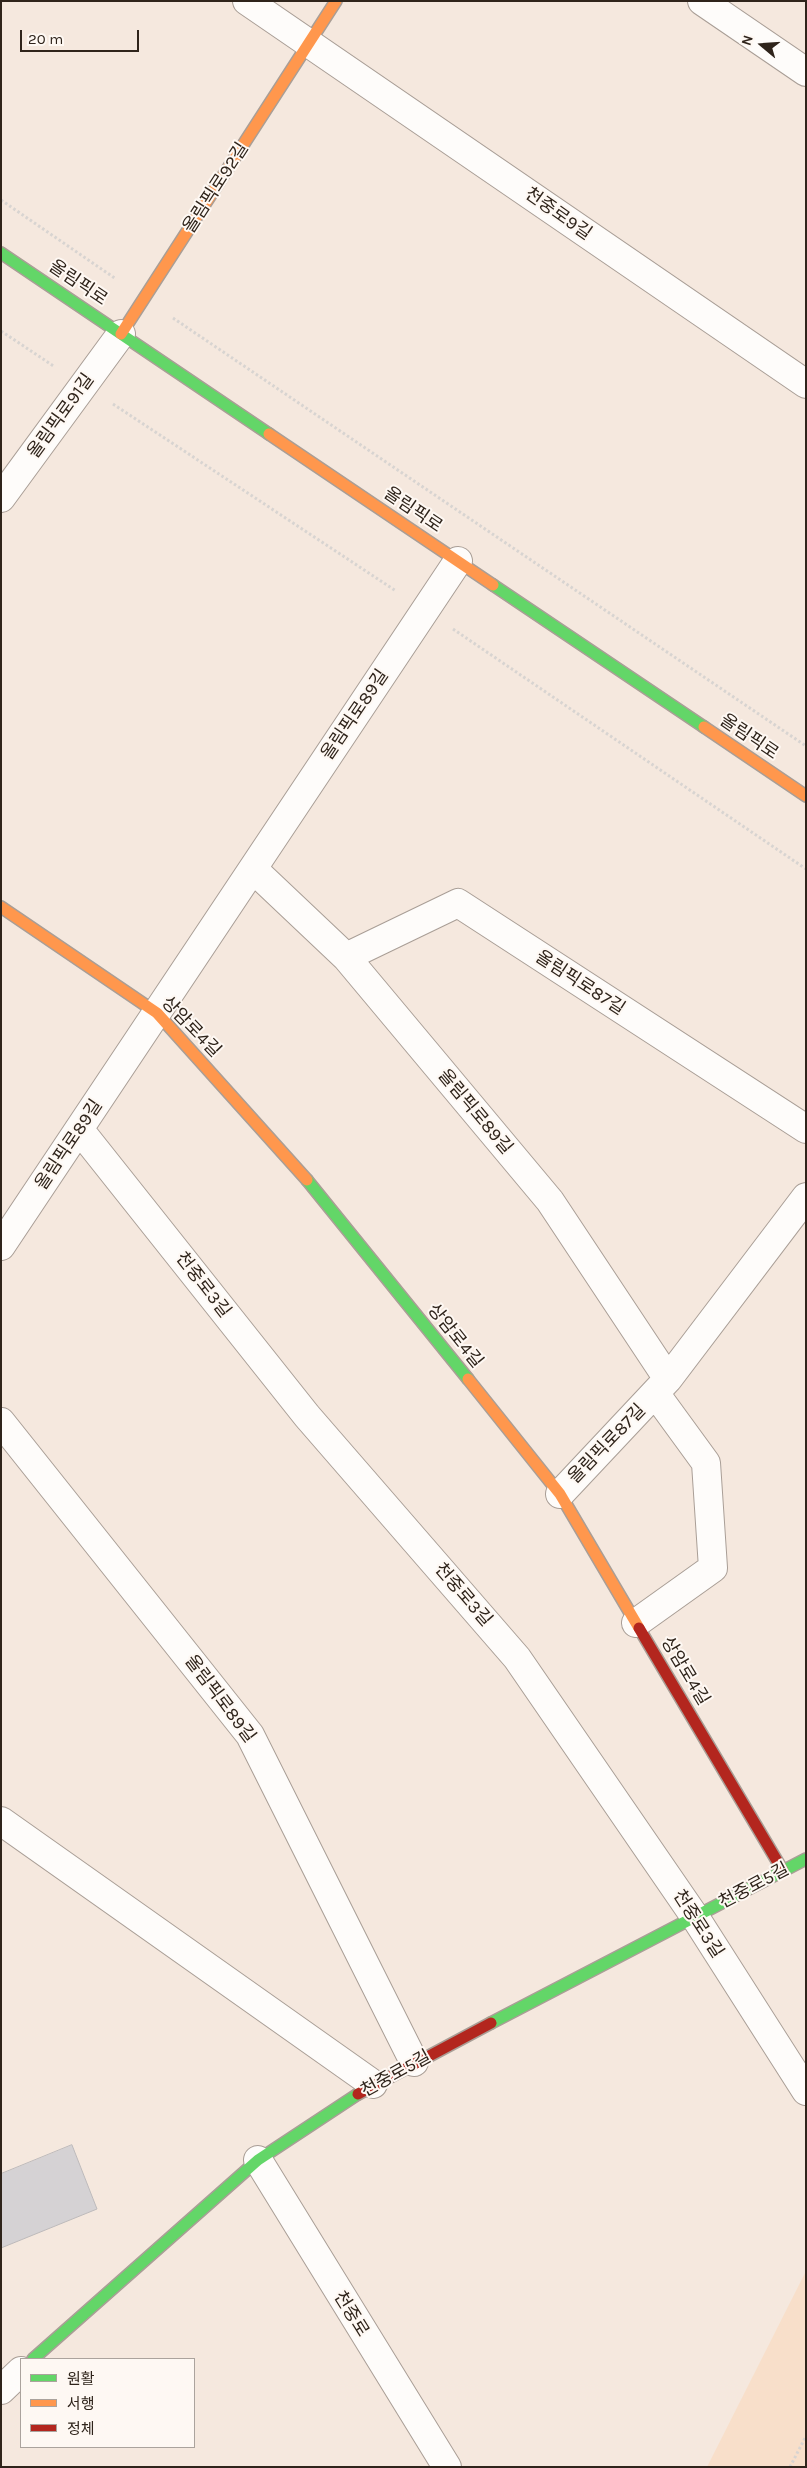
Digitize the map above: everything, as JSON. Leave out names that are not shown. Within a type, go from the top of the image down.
[{"type":"street","points":[[247,1],[310,43]]},
{"type":"street","name":"올림픽로92길","points":[[121,334],[336,1]]},
{"type":"street","points":[[702,1],[806,72]]},
{"type":"street","name":"천중로9길","points":[[310,43],[806,384]]},
{"type":"street","name":"올림픽로","points":[[1,253],[458,561],[803,789]]},
{"type":"street","name":"올림픽로91길","points":[[1,498],[121,334]]},
{"type":"street","name":"올림픽로89길","points":[[1,1246],[458,561]]},
{"type":"street","name":"올림픽로89길","points":[[253,869],[346,957],[550,1201],[662,1386]]},
{"type":"street","name":"올림픽로87길","points":[[346,957],[458,903],[806,1129]]},
{"type":"street","name":"상암로4길","points":[[1,907],[157,1013],[321,1195],[560,1494],[783,1871]]},
{"type":"street","name":"천중로3길","points":[[79,1129],[307,1416],[517,1658],[695,1917],[806,2092]]},
{"type":"street","name":"올림픽로87길","points":[[560,1494],[662,1386],[802,1210]]},
{"type":"street","name":"올림픽로87길","points":[[636,1623],[713,1568],[706,1463],[662,1386]]},
{"type":"street","name":"올림픽로89길","points":[[1,1422],[250,1735],[414,2062]]},
{"type":"street","points":[[1,1820],[374,2084]]},
{"type":"street","name":"천중로5길","points":[[34,2358],[258,2160],[374,2084],[806,1859]]},
{"type":"street","name":"천중로","points":[[258,2160],[447,2467]]},
{"type":"street","points":[[1,2390],[20,2372]]},
{"type":"path","points":[[1,200],[806,746]]},
{"type":"path","points":[[790,2467],[806,2436]]},
{"type":"shaded area","points":[[806,2271],[806,2467],[707,2467]]},
{"type":"building","points":[[72,2145],[97,2209],[1,2248],[1,2174]]},
{"type":"traffic: fast","points":[[1,253],[269,434]]},
{"type":"traffic: fast","points":[[493,585],[704,727]]},
{"type":"traffic: fast","points":[[307,1180],[468,1379]]},
{"type":"traffic: fast","points":[[491,2023],[806,1859]]},
{"type":"traffic: fast","points":[[34,2358],[258,2160],[358,2094]]},
{"type":"traffic: slow","points":[[121,334],[336,1]]},
{"type":"traffic: slow","points":[[269,434],[493,585]]},
{"type":"traffic: slow","points":[[704,727],[806,796]]},
{"type":"traffic: slow","points":[[1,907],[157,1013],[307,1180]]},
{"type":"traffic: slow","points":[[468,1379],[560,1494],[639,1628]]},
{"type":"traffic: jam","points":[[639,1628],[783,1871]]},
{"type":"traffic: jam","points":[[358,2094],[491,2023]]}]
